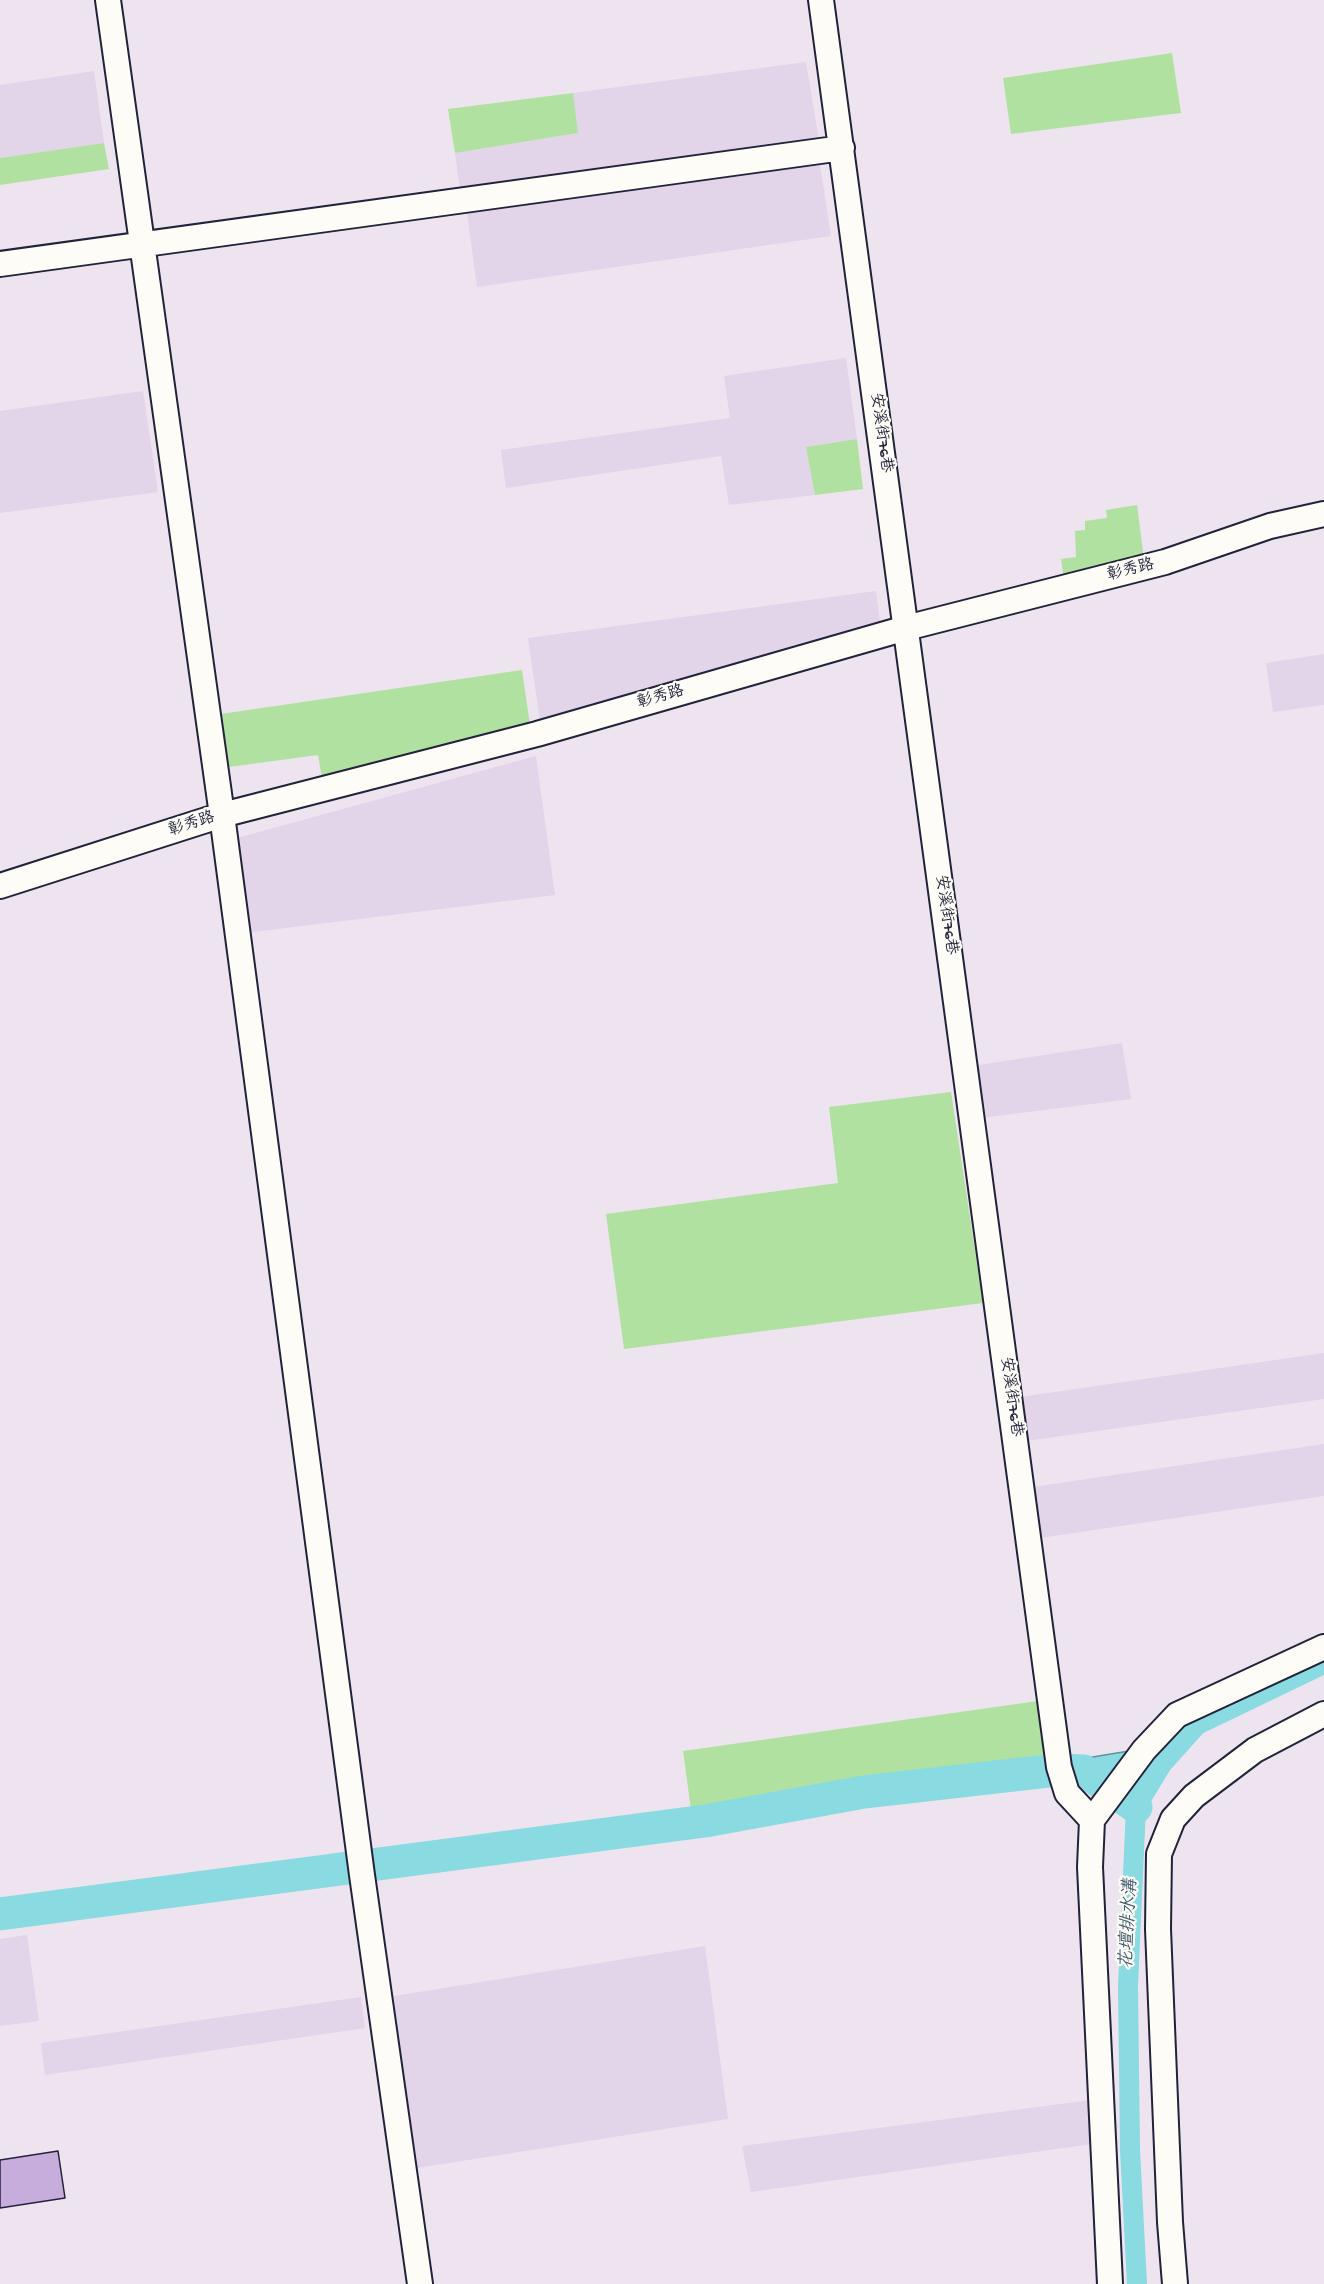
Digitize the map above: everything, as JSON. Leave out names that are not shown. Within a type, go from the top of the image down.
[{"type":"street","points":[[108,0],[222,815],[361,1863],[420,2284]]},
{"type":"street","name":"安溪街76巷","points":[[821,0],[1059,1767],[1067,1793],[1092,1820]]},
{"type":"street","points":[[0,264],[842,148]]},
{"type":"street","name":"彰秀路","points":[[0,886],[222,815],[537,734],[906,627],[1165,562],[1270,526],[1324,514]]},
{"type":"street","points":[[1110,2284],[1090,1867],[1092,1820],[1144,1750],[1177,1715],[1324,1647]]},
{"type":"street","points":[[1175,2284],[1158,1929],[1159,1854],[1173,1819],[1194,1796],[1255,1750],[1324,1714]]},
{"type":"shaded area","points":[[806,62],[821,153],[462,205],[455,153],[578,133],[573,93]]},
{"type":"shaded area","points":[[94,71],[104,143],[0,158],[0,85]]},
{"type":"shaded area","points":[[820,165],[831,236],[477,287],[467,213]]},
{"type":"shaded area","points":[[846,358],[857,439],[806,447],[815,495],[729,505],[721,456],[506,488],[501,450],[730,418],[724,376]]},
{"type":"shaded area","points":[[143,391],[158,492],[0,513],[0,411]]},
{"type":"shaded area","points":[[876,591],[882,637],[541,728],[528,638]]},
{"type":"shaded area","points":[[1324,654],[1324,705],[1273,712],[1266,663]]},
{"type":"shaded area","points":[[536,756],[555,895],[237,934],[237,838]]},
{"type":"shaded area","points":[[1122,1043],[1131,1099],[973,1119],[966,1067]]},
{"type":"shaded area","points":[[1324,1353],[1324,1399],[1019,1442],[1013,1398]]},
{"type":"shaded area","points":[[1324,1444],[1324,1496],[1033,1539],[1026,1488]]},
{"type":"shaded area","points":[[27,1935],[39,2021],[0,2026],[0,1939]]},
{"type":"shaded area","points":[[705,1946],[728,2119],[411,2169],[388,1997]]},
{"type":"shaded area","points":[[361,1997],[365,2028],[45,2075],[41,2043]]},
{"type":"shaded area","points":[[1091,2100],[1092,2144],[751,2192],[742,2146]]},
{"type":"green space","points":[[1172,53],[1181,113],[1011,134],[1003,78]]},
{"type":"green space","points":[[573,93],[578,133],[455,153],[448,109]]},
{"type":"green space","points":[[104,143],[109,169],[0,185],[0,158]]},
{"type":"green space","points":[[857,439],[863,489],[815,495],[806,447]]},
{"type":"green space","points":[[1137,505],[1145,567],[1065,587],[1061,559],[1076,557],[1075,531],[1085,530],[1085,521],[1107,518],[1106,510]]},
{"type":"green space","points":[[522,670],[531,732],[324,789],[318,755],[214,769],[207,716]]},
{"type":"green space","points":[[951,1092],[983,1303],[624,1349],[606,1214],[838,1183],[829,1107]]},
{"type":"green space","points":[[1038,1701],[1047,1768],[692,1817],[683,1751]]},
{"type":"water","points":[[1205,1729],[1162,1764],[1136,1807],[1084,1771],[1057,1770],[1056,1763],[1184,1742]]},
{"type":"building","points":[[58,2151],[65,2198],[0,2208],[0,2160]]},
{"type":"waterway","name":"花壇排水溝","points":[[1137,2284],[1130,2150],[1128,1986],[1136,1807],[1162,1764],[1197,1725],[1324,1664]]},
{"type":"waterway","points":[[0,1914],[705,1821],[864,1792],[1057,1770],[1084,1771],[1136,1807]]}]
